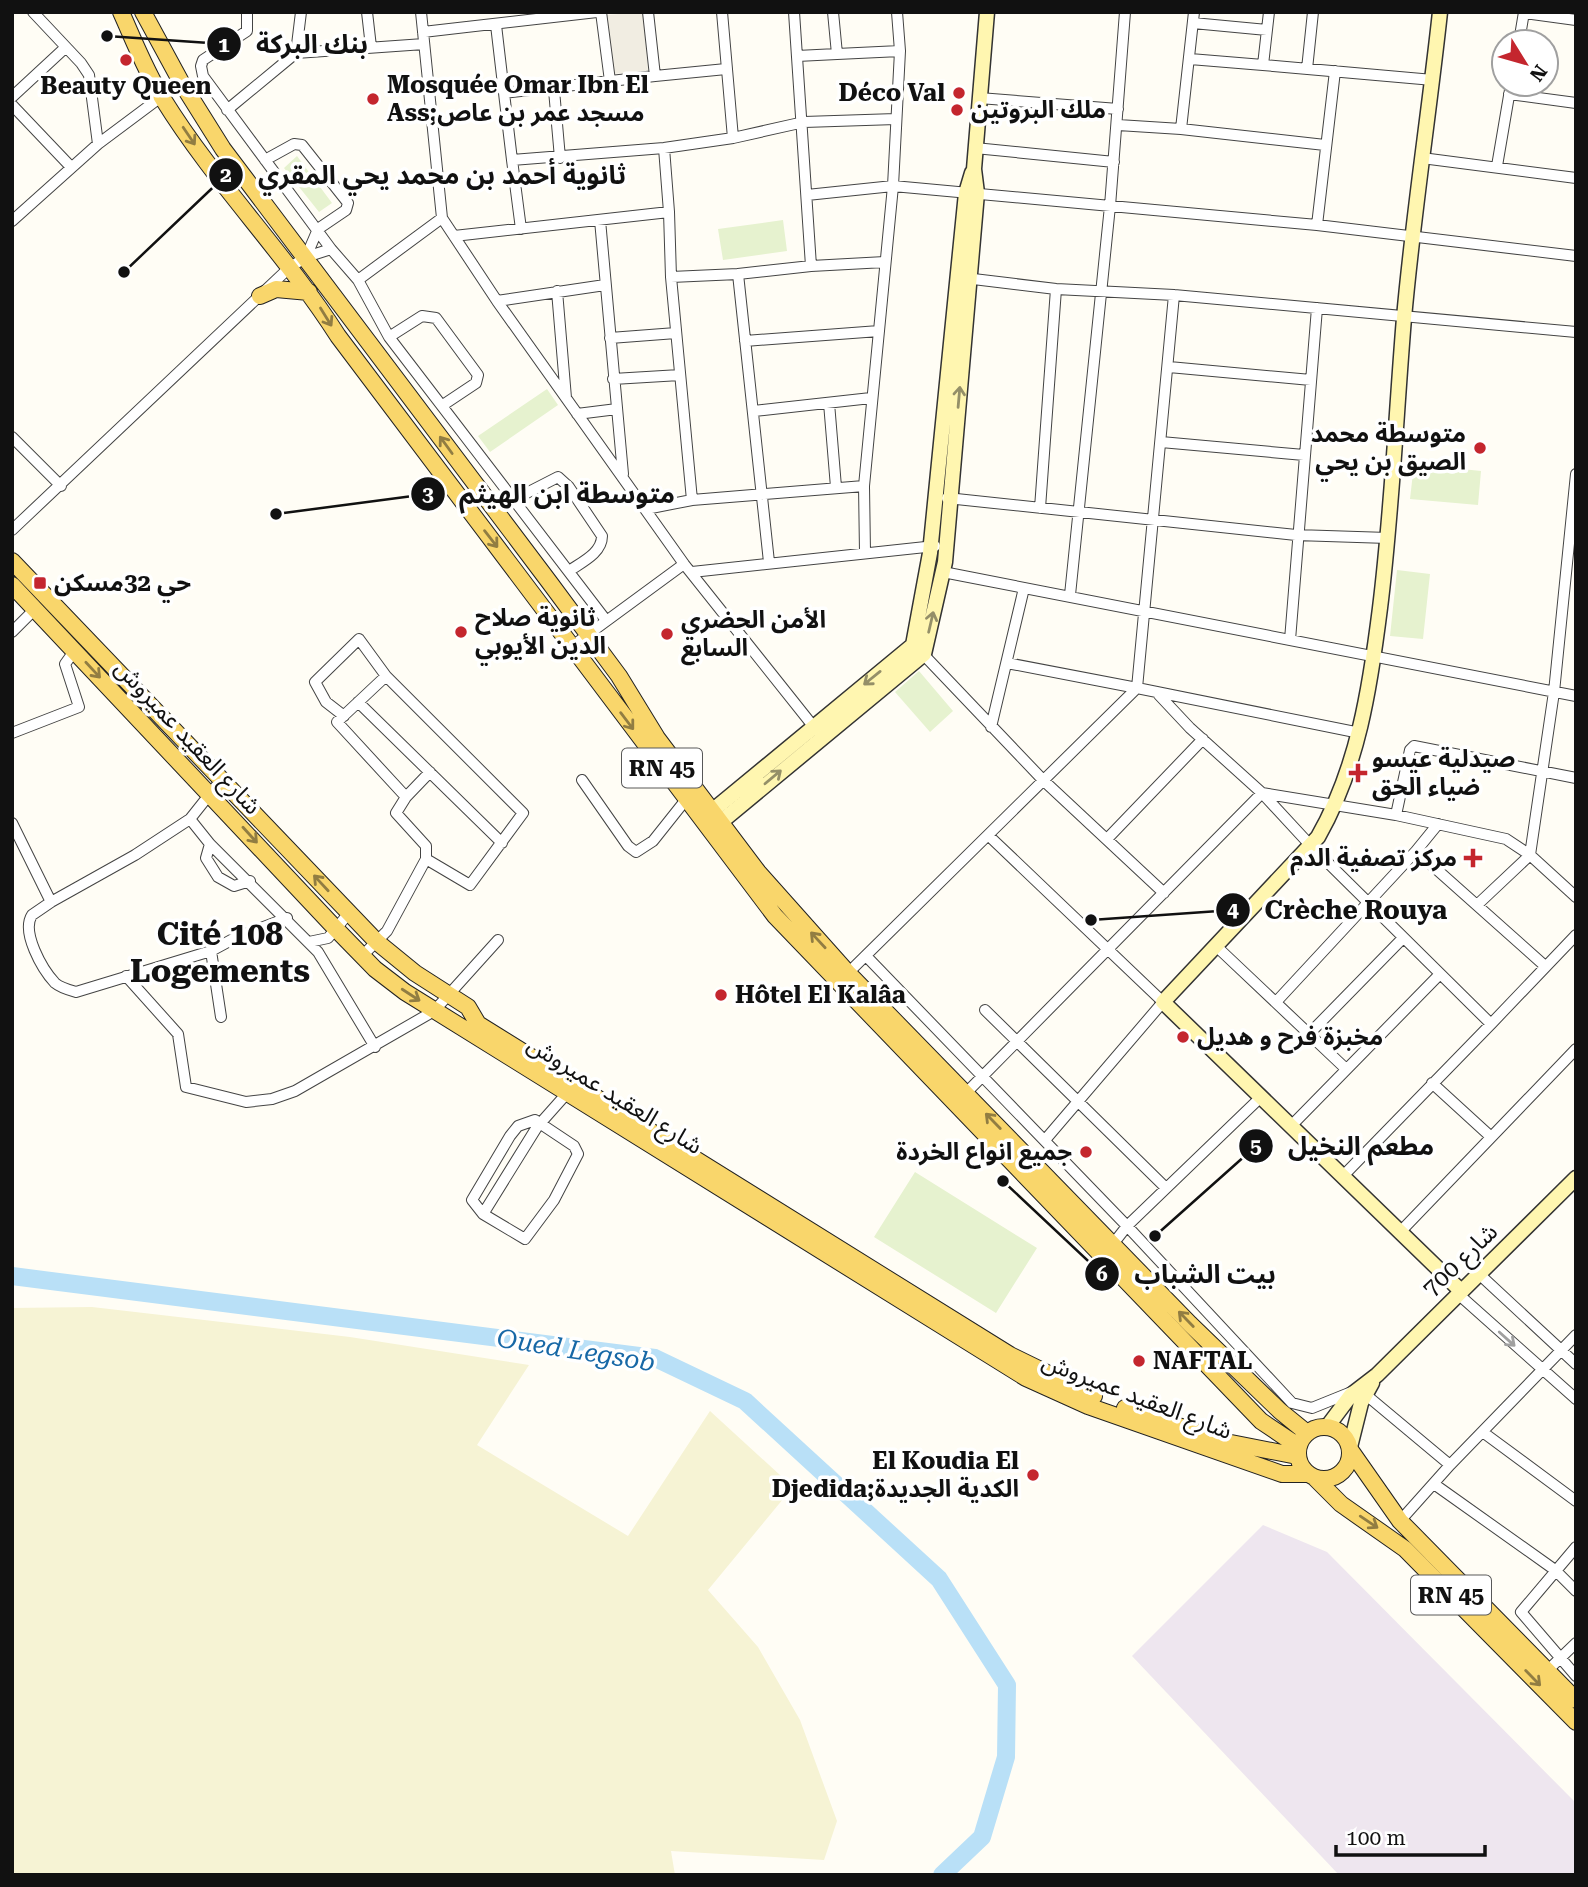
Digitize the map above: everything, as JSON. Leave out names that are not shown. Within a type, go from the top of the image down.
[{"type":"main road","name":"RN 45","points":[[121,12],[162,97],[205,160],[309,292],[338,336],[571,647],[691,794],[717,817],[842,978]]},
{"type":"main road","name":"RN 45","points":[[143,12],[181,82],[223,149],[589,635],[691,794],[775,916],[842,978],[961,1098],[1113,1244],[1266,1398],[1301,1445]]},
{"type":"main road","points":[[918,650],[963,278],[986,12]]},
{"type":"main road","points":[[1440,12],[1412,235],[1388,538],[1374,656],[1360,733],[1336,807],[1311,846],[1163,1002],[1402,1230],[1458,1291]]},
{"type":"main road","points":[[717,817],[918,650],[943,572],[947,546],[963,278]]},
{"type":"main road","points":[[260,296],[276,289],[309,292]]},
{"type":"main road","name":"شارع العقيد عميروش","points":[[12,561],[188,741],[220,779],[377,942],[415,973],[468,1007],[478,1024],[572,1088],[1026,1378],[1088,1406],[1282,1474],[1312,1477]]},
{"type":"main road","points":[[534,595],[551,583]]},
{"type":"main road","name":"شارع العقيد عميروش","points":[[12,585],[208,791],[332,934],[405,992],[434,1011],[572,1088]]},
{"type":"main road","points":[[174,755],[188,741]]},
{"type":"main road","name":"RN 45","points":[[961,1098],[1261,1420],[1301,1445]]},
{"type":"main road","name":"شارع 700","points":[[1362,1392],[1458,1291],[1576,1178]]},
{"type":"main road","name":"شارع العقيد عميروش","points":[[738,1192],[1051,1377],[1096,1397],[1246,1448],[1301,1445]]},
{"type":"main road","points":[[1362,1392],[1346,1468],[1333,1478],[1312,1477],[1301,1445],[1327,1427],[1341,1406],[1362,1392]]},
{"type":"main road","points":[[1246,1448],[1260,1434],[1261,1420]]},
{"type":"main road","points":[[1327,1427],[1340,1432],[1350,1449]]},
{"type":"main road","name":"RN 45","points":[[1350,1449],[1400,1521],[1553,1664],[1576,1700]]},
{"type":"main road","points":[[1282,1474],[1341,1504]]},
{"type":"main road","name":"RN 45","points":[[1312,1477],[1341,1504],[1405,1549],[1576,1722]]},
{"type":"street","points":[[33,12],[89,75],[98,144]]},
{"type":"street","points":[[247,12],[245,34],[203,60],[203,76],[331,249],[358,279],[389,337],[606,619]]},
{"type":"street","points":[[296,53],[301,12]]},
{"type":"street","points":[[367,12],[372,47]]},
{"type":"street","points":[[421,12],[442,218],[566,400],[623,475],[684,564],[817,732]]},
{"type":"street","points":[[423,32],[599,12],[610,81]]},
{"type":"street","points":[[648,12],[655,76]]},
{"type":"street","points":[[722,12],[733,138]]},
{"type":"street","points":[[794,12],[804,122],[811,266]]},
{"type":"street","points":[[833,12],[837,54]]},
{"type":"street","points":[[865,552],[864,486],[893,186],[900,51],[897,12]]},
{"type":"street","points":[[1070,595],[1118,125],[1125,12]]},
{"type":"street","points":[[1263,65],[1269,12]]},
{"type":"street","points":[[1307,69],[1312,12]]},
{"type":"street","points":[[1524,13],[1576,20]]},
{"type":"street","points":[[1181,129],[1194,18],[1267,30]]},
{"type":"street","points":[[496,25],[521,229]]},
{"type":"street","points":[[227,110],[296,53],[425,44]]},
{"type":"street","points":[[12,97],[66,47]]},
{"type":"street","points":[[797,56],[900,51]]},
{"type":"street","points":[[1190,59],[1433,80]]},
{"type":"street","points":[[504,93],[554,90],[610,81],[726,69]]},
{"type":"street","points":[[1317,225],[1335,71]]},
{"type":"street","points":[[14,216],[98,144],[181,82]]},
{"type":"street","points":[[554,90],[560,158]]},
{"type":"street","points":[[979,98],[1118,109]]},
{"type":"street","points":[[1497,166],[1508,98]]},
{"type":"street","points":[[1552,98],[1576,103]]},
{"type":"street","points":[[12,104],[71,167]]},
{"type":"street","points":[[512,160],[664,148],[733,138],[804,122],[896,119]]},
{"type":"street","points":[[1118,125],[1325,145]]},
{"type":"street","points":[[265,160],[294,144],[302,145],[348,203],[346,210],[318,229],[306,257]]},
{"type":"street","points":[[664,148],[671,277],[692,499]]},
{"type":"street","points":[[975,148],[1114,162]]},
{"type":"street","points":[[1422,158],[1576,178]]},
{"type":"street","points":[[807,195],[893,186],[1317,225],[1576,256]]},
{"type":"street","points":[[454,236],[669,212]]},
{"type":"street","points":[[358,279],[442,218]]},
{"type":"street","points":[[600,220],[623,475]]},
{"type":"street","points":[[12,530],[289,268],[306,257],[331,249]]},
{"type":"street","points":[[671,277],[885,262]]},
{"type":"street","points":[[738,274],[764,494],[769,562]]},
{"type":"street","points":[[963,278],[1056,289],[1174,295],[1576,332]]},
{"type":"street","points":[[497,301],[605,285]]},
{"type":"street","points":[[1040,508],[1056,289]]},
{"type":"street","points":[[557,291],[566,400]]},
{"type":"street","points":[[842,978],[1137,688],[1174,295]]},
{"type":"street","points":[[1290,639],[1296,535],[1317,308]]},
{"type":"street","points":[[389,337],[422,316],[436,318],[478,375],[476,383],[443,405]]},
{"type":"street","points":[[746,341],[878,331]]},
{"type":"street","points":[[610,338],[676,333]]},
{"type":"street","points":[[1168,367],[1311,380]]},
{"type":"street","points":[[613,379],[680,375]]},
{"type":"street","points":[[754,411],[871,397]]},
{"type":"street","points":[[829,403],[836,487]]},
{"type":"street","points":[[577,414],[617,409]]},
{"type":"street","points":[[12,437],[61,486]]},
{"type":"street","points":[[1161,442],[1304,455]]},
{"type":"street","points":[[1477,905],[1530,855],[1571,567],[1576,474]]},
{"type":"street","points":[[515,499],[558,477],[569,487],[602,536],[600,549],[569,571]]},
{"type":"street","points":[[646,509],[692,499],[864,486]]},
{"type":"street","points":[[936,498],[1296,535],[1388,538]]},
{"type":"street","points":[[692,572],[865,552],[947,546]]},
{"type":"street","points":[[571,647],[684,564]]},
{"type":"street","points":[[943,572],[1576,696]]},
{"type":"street","points":[[991,727],[1024,588]]},
{"type":"street","points":[[12,632],[35,609]]},
{"type":"street","points":[[344,716],[326,702],[315,682],[359,639],[386,676],[523,813],[470,884],[426,859]]},
{"type":"street","points":[[12,733],[79,707],[65,664],[75,650]]},
{"type":"street","points":[[918,650],[1043,780],[1164,893]]},
{"type":"street","points":[[1007,663],[1360,733]]},
{"type":"street","points":[[386,676],[337,722],[406,797]]},
{"type":"street","points":[[1159,695],[1262,793],[1367,903],[1492,1024]]},
{"type":"street","points":[[358,702],[502,843]]},
{"type":"street","points":[[1107,839],[1203,739]]},
{"type":"street","points":[[1396,816],[1411,746],[1576,778]]},
{"type":"street","points":[[362,956],[387,931],[426,859],[426,846],[396,813],[406,797],[430,772]]},
{"type":"street","points":[[220,779],[208,791],[190,819],[135,855],[32,915],[28,930],[42,964],[55,983],[76,992],[211,951],[235,938],[287,918]]},
{"type":"street","points":[[582,780],[628,846],[636,852],[653,841],[691,794]]},
{"type":"street","points":[[1262,793],[1396,816],[1506,839],[1530,855],[1576,897]]},
{"type":"street","points":[[961,1098],[1262,793]]},
{"type":"street","points":[[190,819],[210,844],[309,942],[324,961],[375,1047]]},
{"type":"street","points":[[12,823],[51,902]]},
{"type":"street","points":[[1276,1002],[1438,824]]},
{"type":"street","points":[[989,836],[1163,1002],[1045,1140]]},
{"type":"street","points":[[210,844],[206,858],[218,877],[234,886],[250,881]]},
{"type":"street","points":[[1416,851],[1545,967]]},
{"type":"street","points":[[324,961],[332,934],[349,913]]},
{"type":"street","points":[[309,942],[332,934]]},
{"type":"street","points":[[1343,1176],[1576,935]]},
{"type":"street","points":[[1309,1034],[1403,938]]},
{"type":"street","points":[[126,976],[178,1034],[185,1085],[189,1089],[246,1102],[272,1100],[295,1091],[434,1011],[498,940]]},
{"type":"street","points":[[1216,946],[1345,1068]]},
{"type":"street","points":[[211,951],[221,1017]]},
{"type":"street","points":[[866,957],[1127,1226],[1292,1404],[1312,1408],[1362,1392],[1450,1465]]},
{"type":"street","points":[[1291,1126],[1440,974]]},
{"type":"street","points":[[985,1010],[1166,1188]]},
{"type":"street","points":[[1402,1230],[1576,1049]]},
{"type":"street","points":[[1432,1083],[1490,1136]]},
{"type":"street","points":[[483,1214],[541,1122],[572,1088]]},
{"type":"street","points":[[1113,1244],[1127,1226],[1262,1097]]},
{"type":"street","points":[[526,1122],[541,1122],[574,1146],[578,1161],[525,1239],[483,1214],[473,1204],[473,1196],[510,1136],[526,1122]]},
{"type":"street","points":[[1478,1273],[1576,1364]]},
{"type":"street","points":[[1458,1291],[1542,1371],[1576,1399]]},
{"type":"street","points":[[1400,1521],[1450,1465],[1484,1433],[1576,1335]]},
{"type":"street","points":[[1484,1433],[1576,1501]]},
{"type":"street","points":[[1434,1484],[1555,1570],[1576,1591]]},
{"type":"street","points":[[1576,1546],[1521,1612],[1553,1664],[1576,1676]]},
{"type":"street","points":[[1553,1664],[1576,1643]]},
{"type":"shaded area","points":[[643,12],[648,71],[612,74],[606,15]]},
{"type":"shaded area","points":[[92,1307],[350,1337],[529,1365],[477,1445],[628,1536],[710,1411],[793,1487],[708,1590],[758,1647],[800,1720],[837,1821],[824,1860],[671,1851],[675,1875],[12,1875],[12,1308]]},
{"type":"shaded area","points":[[1263,1525],[1327,1552],[1576,1803],[1576,1875],[1339,1875],[1132,1656]]},
{"type":"green space","points":[[297,156],[332,203],[319,212],[284,168]]},
{"type":"green space","points":[[783,220],[787,251],[723,260],[718,229]]},
{"type":"green space","points":[[547,389],[558,405],[490,452],[478,436]]},
{"type":"green space","points":[[1414,464],[1481,471],[1478,505],[1410,499]]},
{"type":"green space","points":[[1397,570],[1430,574],[1423,639],[1390,636]]},
{"type":"green space","points":[[919,671],[953,711],[930,732],[895,692]]},
{"type":"green space","points":[[915,1172],[1037,1248],[996,1313],[874,1237]]},
{"type":"waterway","name":"Oued Legsob","points":[[12,1276],[655,1358],[745,1401],[939,1579],[1007,1685],[1006,1757],[982,1837],[942,1875]]},
{"type":"place","name":"بنك البركة","points":[[107,36]]},
{"type":"place","name":"Beauty Queen","points":[[126,60]]},
{"type":"place","name":"Déco Val","points":[[959,93]]},
{"type":"place","name":"Mosquée Omar Ibn El Ass;مسجد عمر بن عاص","points":[[373,99]]},
{"type":"place","name":"ملك البروتين","points":[[957,110]]},
{"type":"place","name":"ثانوية أحمد بن محمد يحي المقري","points":[[124,272]]},
{"type":"place","name":"متوسطة محمد الصيق بن يحي","points":[[1480,448]]},
{"type":"place","name":"متوسطة ابن الهيثم","points":[[276,514]]},
{"type":"place","name":"حي 32مسكن","points":[[40,583]]},
{"type":"place","name":"ثانوية صلاح الدين الأيوبي","points":[[461,632]]},
{"type":"place","name":"الأمن الحضري السابع","points":[[667,634]]},
{"type":"place","name":"صيدلية عيسو ضياء الحق","points":[[1358,773]]},
{"type":"place","name":"مركز تصفية الدم","points":[[1473,858]]},
{"type":"place","name":"Crèche Rouya","points":[[1091,920]]},
{"type":"place","name":"Hôtel El Kalâa","points":[[721,995]]},
{"type":"place","name":"مخبزة فرح و هديل","points":[[1183,1037]]},
{"type":"place","name":"جميع انواع الخردة","points":[[1086,1152]]},
{"type":"place","name":"بيت الشباب","points":[[1003,1181]]},
{"type":"place","name":"مطعم النخيل","points":[[1155,1236]]},
{"type":"place","name":"NAFTAL","points":[[1139,1361]]},
{"type":"place","name":"El Koudia El Djedida;الكدية الجديدة","points":[[1033,1475]]},
{"type":"district","name":"Cité 108 Logements","points":[[220,952]]}]
